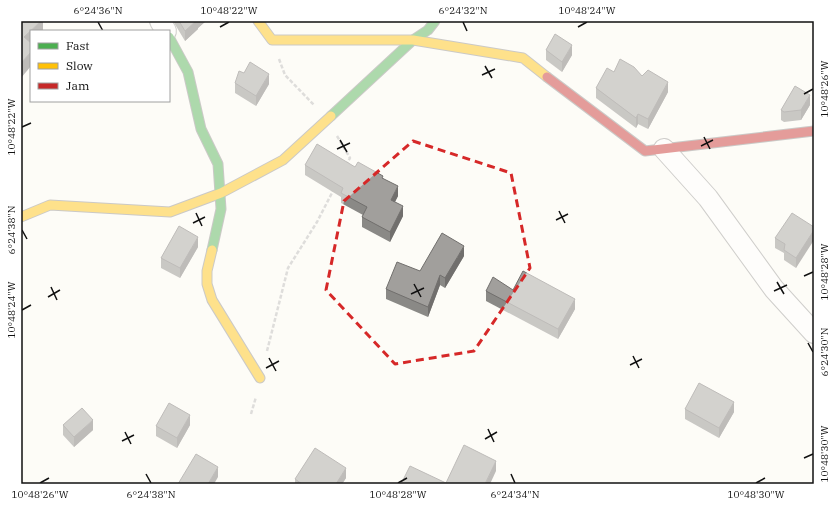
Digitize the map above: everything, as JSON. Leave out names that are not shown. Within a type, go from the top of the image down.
[{"type":"street","points":[[160,21],[165,30]]},
{"type":"street","points":[[258,21],[272,40],[413,40],[523,58],[645,151],[814,131]]},
{"type":"street","points":[[21,217],[50,206],[170,212],[221,193],[283,160],[413,40],[428,30],[436,21]]},
{"type":"street","points":[[170,39],[188,72],[202,129],[218,164],[221,209],[207,271],[207,284],[212,300],[260,378]]},
{"type":"street","points":[[664,149],[708,198],[774,289],[814,333]]},
{"type":"path","points":[[272,40],[285,75],[327,119],[350,158],[346,165]]},
{"type":"path","points":[[251,414],[288,268],[317,222],[335,187]]},
{"type":"highlighted area","points":[[413,141],[511,173],[530,268],[474,351],[395,364],[326,290],[344,201]]},
{"type":"building","points":[[21,21],[41,21],[24,37],[30,42],[30,53],[21,63]]},
{"type":"building","points":[[179,21],[196,21],[185,31]]},
{"type":"building","points":[[555,34],[572,45],[562,62],[546,50]]},
{"type":"building","points":[[620,59],[634,67],[642,76],[648,70],[668,82],[648,119],[638,114],[636,118],[596,88],[607,68],[614,72]]},
{"type":"building","points":[[250,62],[269,74],[256,96],[235,83],[239,71],[244,73]]},
{"type":"building","points":[[795,86],[810,95],[801,110],[784,112],[781,110]]},
{"type":"building","points":[[317,144],[355,167],[358,162],[383,176],[382,178],[398,186],[391,200],[403,206],[390,232],[362,217],[367,207],[341,193],[343,188],[305,165]]},
{"type":"building","points":[[792,213],[814,227],[814,230],[796,258],[784,250],[785,244],[775,238]]},
{"type":"building","points":[[179,226],[198,237],[180,268],[161,258]]},
{"type":"building","points":[[442,233],[464,246],[445,278],[440,275],[428,307],[386,289],[397,262],[420,271]]},
{"type":"building","points":[[523,271],[575,299],[558,329],[486,291],[493,277],[513,290]]},
{"type":"building","points":[[699,383],[734,402],[719,428],[685,409]]},
{"type":"building","points":[[169,403],[190,415],[177,438],[156,426]]},
{"type":"building","points":[[82,408],[93,420],[74,437],[63,425]]},
{"type":"building","points":[[464,445],[496,461],[485,484],[401,484],[410,466],[446,483]]},
{"type":"building","points":[[315,448],[346,468],[336,484],[302,484],[295,479]]},
{"type":"building","points":[[196,454],[218,467],[208,484],[178,484]]},
{"type":"traffic: fast","points":[[331,116],[413,40],[428,30],[435,21]]},
{"type":"traffic: fast","points":[[170,39],[188,72],[201,129],[218,164],[221,209],[212,250]]},
{"type":"traffic: slow","points":[[258,21],[272,40],[413,40],[523,58],[547,77]]},
{"type":"traffic: slow","points":[[21,217],[50,205],[170,212],[221,193],[283,160],[331,116]]},
{"type":"traffic: slow","points":[[212,250],[207,271],[207,284],[212,300],[260,378]]},
{"type":"traffic: jam","points":[[547,77],[645,151],[814,131]]}]
